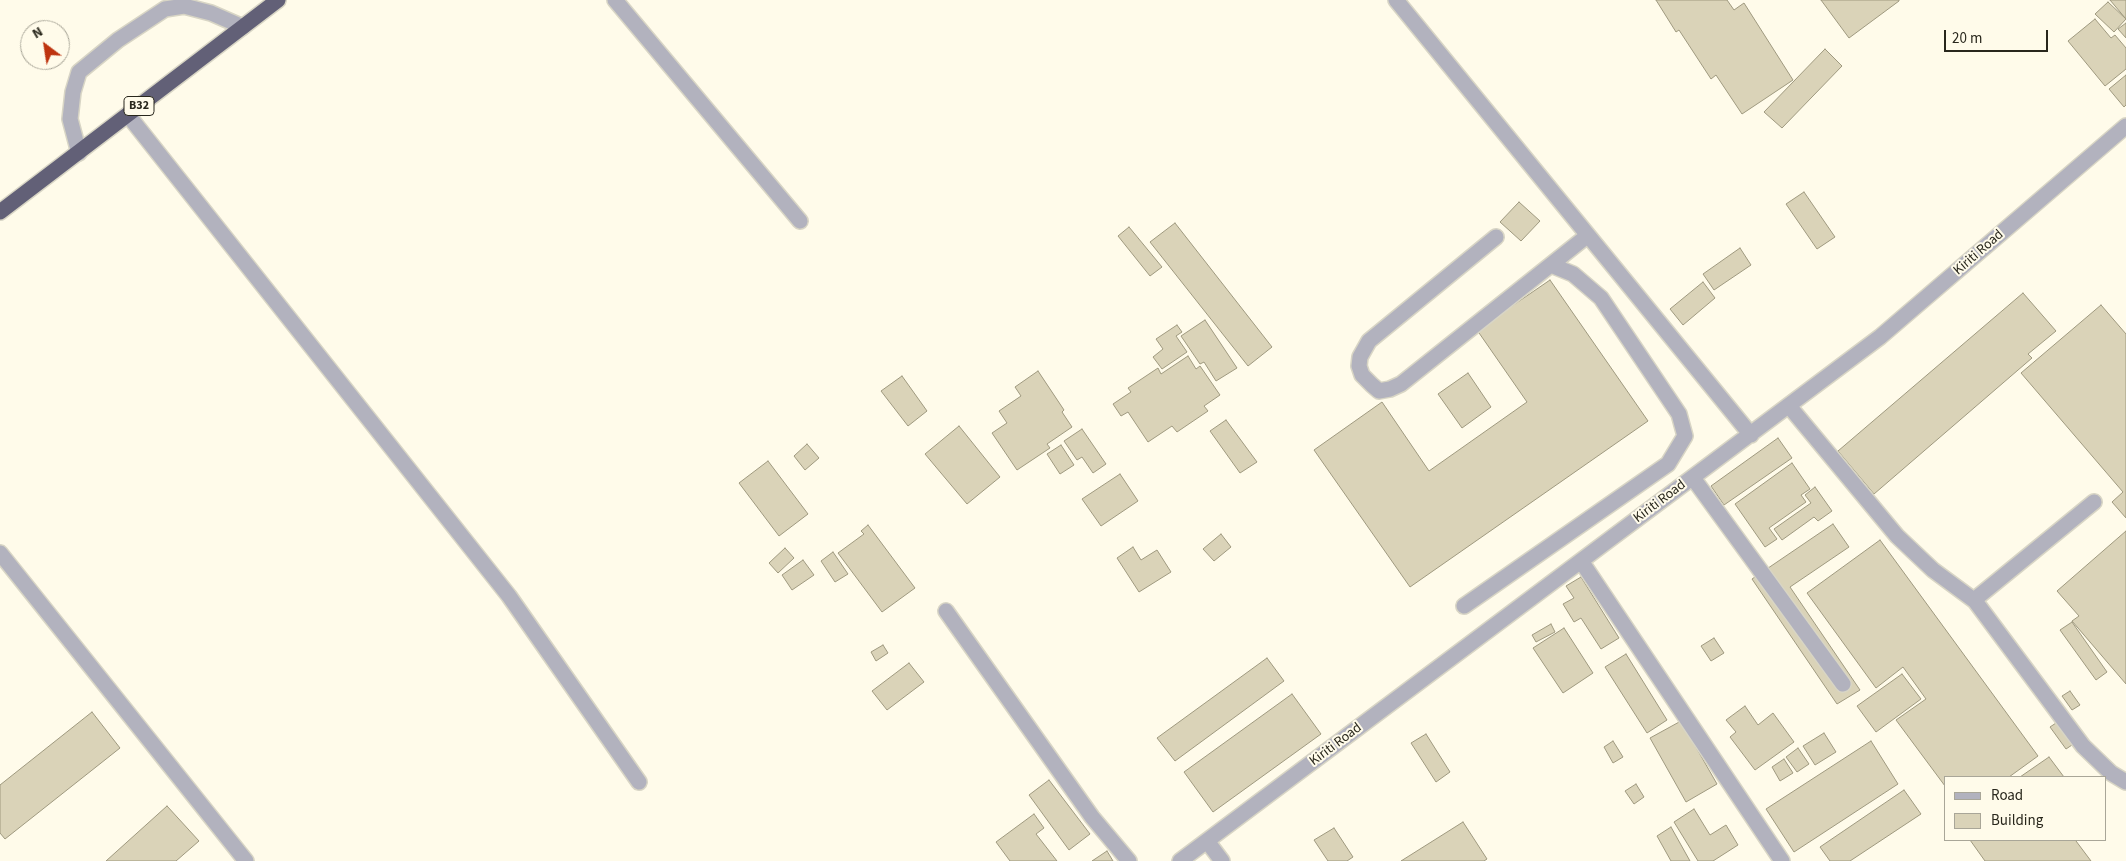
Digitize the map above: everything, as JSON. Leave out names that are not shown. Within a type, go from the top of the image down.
[{"type":"highway","name":"B32","points":[[0,212],[278,0]]},
{"type":"street","points":[[615,0],[800,221]]},
{"type":"street","points":[[1396,0],[1751,435]]},
{"type":"street","points":[[78,153],[70,119],[73,92],[79,72],[118,40],[165,9],[184,6],[211,13],[243,26]]},
{"type":"street","points":[[128,115],[509,596],[639,782]]},
{"type":"street","name":"Kiriti Road","points":[[1180,861],[1880,337],[2126,126]]},
{"type":"street","points":[[1496,236],[1368,341],[1360,357],[1360,366],[1362,375],[1372,386],[1380,391],[1390,390],[1401,384],[1587,236]]},
{"type":"street","points":[[1464,606],[1668,464],[1685,436],[1679,414],[1601,298],[1573,274],[1551,265]]},
{"type":"street","points":[[1789,406],[1897,536],[1933,570],[1974,600],[2084,746],[2111,773],[2126,782]]},
{"type":"street","points":[[1693,478],[1843,684]]},
{"type":"street","points":[[1974,600],[2094,502]]},
{"type":"street","points":[[0,552],[246,861]]},
{"type":"street","points":[[1581,561],[1782,861]]},
{"type":"street","points":[[946,611],[1092,817],[1129,861]]},
{"type":"street","points":[[1207,841],[1222,861]]},
{"type":"building","points":[[1656,0],[1727,0],[1734,10],[1744,3],[1793,80],[1742,114],[1716,75],[1711,79],[1679,30],[1676,32]]},
{"type":"building","points":[[1821,0],[1899,0],[1899,1],[1849,38]]},
{"type":"building","points":[[2110,0],[2126,0],[2126,19]]},
{"type":"building","points":[[2108,2],[2126,19],[2114,32],[2095,14]]},
{"type":"building","points":[[2095,19],[2111,38],[2115,35],[2126,48],[2126,69],[2105,86],[2068,41]]},
{"type":"building","points":[[2126,23],[2126,38],[2118,29]]},
{"type":"building","points":[[1825,49],[1842,66],[1782,128],[1764,112]]},
{"type":"building","points":[[2126,75],[2126,105],[2124,107],[2109,89]]},
{"type":"building","points":[[1804,192],[1835,237],[1817,249],[1786,204]]},
{"type":"building","points":[[1519,202],[1540,221],[1521,241],[1500,222]]},
{"type":"building","points":[[1175,223],[1272,347],[1248,366],[1150,242]]},
{"type":"building","points":[[1129,227],[1162,267],[1150,276],[1118,236]]},
{"type":"building","points":[[1740,248],[1751,265],[1714,290],[1703,274]]},
{"type":"building","points":[[1550,280],[1648,421],[1410,587],[1314,450],[1382,402],[1429,471],[1527,402],[1477,330]]},
{"type":"building","points":[[1703,282],[1715,298],[1683,325],[1670,309]]},
{"type":"building","points":[[2023,293],[2056,331],[2028,354],[2032,358],[1874,494],[1838,451]]},
{"type":"building","points":[[2101,305],[2126,334],[2126,518],[2112,502],[2123,492],[2021,373]]},
{"type":"building","points":[[1205,320],[1237,368],[1216,381],[1204,362],[1200,364],[1181,336]]},
{"type":"building","points":[[1177,325],[1182,332],[1176,336],[1187,352],[1162,369],[1153,357],[1163,349],[1156,339]]},
{"type":"building","points":[[1188,356],[1196,369],[1200,366],[1220,395],[1204,406],[1208,411],[1177,432],[1172,426],[1148,442],[1128,412],[1121,416],[1113,404],[1131,392],[1128,388],[1158,368],[1161,374]]},
{"type":"building","points":[[1038,371],[1064,410],[1062,412],[1072,427],[1047,444],[1050,448],[1017,470],[992,433],[1007,423],[999,411],[1021,396],[1015,387]]},
{"type":"building","points":[[1468,373],[1491,407],[1462,428],[1438,394]]},
{"type":"building","points":[[902,376],[927,411],[908,426],[881,391]]},
{"type":"building","points":[[1226,420],[1257,462],[1240,473],[1210,431]]},
{"type":"building","points":[[959,426],[1000,477],[967,504],[925,454]]},
{"type":"building","points":[[1082,429],[1106,464],[1093,473],[1082,457],[1077,460],[1064,441]]},
{"type":"building","points":[[1778,438],[1792,458],[1724,505],[1711,486]]},
{"type":"building","points":[[807,444],[819,458],[805,470],[794,456]]},
{"type":"building","points":[[1061,445],[1074,465],[1060,474],[1047,454]]},
{"type":"building","points":[[768,461],[808,514],[779,536],[739,483]]},
{"type":"building","points":[[1792,463],[1810,489],[1801,495],[1806,502],[1769,528],[1777,539],[1765,547],[1735,504]]},
{"type":"building","points":[[1120,474],[1138,501],[1101,526],[1082,499]]},
{"type":"building","points":[[1815,487],[1832,511],[1818,521],[1814,517],[1782,540],[1774,529],[1811,503],[1805,495]]},
{"type":"building","points":[[1833,524],[1849,547],[1790,587],[1860,690],[1837,704],[1752,579]]},
{"type":"building","points":[[868,525],[915,588],[882,612],[838,553],[864,534],[861,531]]},
{"type":"building","points":[[2126,531],[2126,684],[2072,621],[2079,616],[2057,591]]},
{"type":"building","points":[[1221,534],[1231,547],[1214,561],[1203,549]]},
{"type":"building","points":[[1880,540],[2038,756],[2010,776],[1944,776],[1944,785],[1896,720],[1926,699],[1903,667],[1876,688],[1807,593]]},
{"type":"building","points":[[1133,547],[1141,560],[1157,550],[1171,572],[1139,592],[1117,558]]},
{"type":"building","points":[[785,548],[794,558],[778,573],[769,563]]},
{"type":"building","points":[[833,552],[848,574],[835,582],[821,561]]},
{"type":"building","points":[[803,560],[814,575],[792,590],[782,575]]},
{"type":"building","points":[[1581,577],[1619,638],[1601,649],[1581,618],[1574,622],[1563,604],[1574,598],[1566,586]]},
{"type":"building","points":[[2072,622],[2107,672],[2096,680],[2060,630]]},
{"type":"building","points":[[1551,624],[1555,632],[1536,642],[1532,635]]},
{"type":"building","points":[[1564,628],[1593,673],[1563,693],[1533,648]]},
{"type":"building","points":[[1714,638],[1724,653],[1711,661],[1701,646]]},
{"type":"building","points":[[883,645],[888,653],[876,661],[871,652]]},
{"type":"building","points":[[1626,654],[1667,720],[1647,733],[1605,667]]},
{"type":"building","points":[[1267,658],[1284,681],[1175,761],[1157,738]]},
{"type":"building","points":[[909,663],[924,682],[887,710],[872,691]]},
{"type":"building","points":[[1902,674],[1921,699],[1876,732],[1857,706]]},
{"type":"building","points":[[2070,691],[2080,705],[2072,710],[2062,696]]},
{"type":"building","points":[[1292,694],[1321,734],[1213,812],[1184,772]]},
{"type":"building","points":[[1745,706],[1758,725],[1773,713],[1794,742],[1755,770],[1730,737],[1736,732],[1726,720]]},
{"type":"building","points":[[92,712],[120,748],[5,839],[0,833],[0,785]]},
{"type":"building","points":[[2068,715],[2084,737],[2066,749],[2050,727]]},
{"type":"building","points":[[1681,721],[1717,784],[1686,802],[1650,738]]},
{"type":"building","points":[[1824,733],[1836,752],[1815,765],[1803,746]]},
{"type":"building","points":[[1426,734],[1450,772],[1436,782],[1411,743]]},
{"type":"building","points":[[1613,741],[1623,757],[1613,763],[1604,747]]},
{"type":"building","points":[[1871,741],[1898,784],[1794,852],[1766,809]]},
{"type":"building","points":[[1798,748],[1809,764],[1797,772],[1786,757]]},
{"type":"building","points":[[2049,757],[2063,776],[2021,776]]},
{"type":"building","points":[[1784,759],[1793,773],[1780,781],[1772,767]]},
{"type":"building","points":[[1049,780],[1090,834],[1069,850],[1029,795]]},
{"type":"building","points":[[1636,784],[1644,797],[1634,804],[1625,791]]},
{"type":"building","points":[[1904,790],[1921,814],[1850,861],[1830,861],[1820,847]]},
{"type":"building","points":[[167,806],[199,841],[176,861],[106,861]]},
{"type":"building","points":[[1694,809],[1710,835],[1726,825],[1738,845],[1713,861],[1698,861],[1674,822]]},
{"type":"building","points":[[1034,814],[1044,828],[1036,834],[1057,861],[1010,861],[996,842]]},
{"type":"building","points":[[1463,822],[1487,859],[1484,861],[1401,861]]},
{"type":"building","points":[[1671,827],[1690,861],[1671,861],[1657,836]]},
{"type":"building","points":[[1334,828],[1353,857],[1347,861],[1328,861],[1314,840]]},
{"type":"building","points":[[1971,841],[2076,841],[2091,861],[1985,861]]},
{"type":"building","points":[[1107,851],[1113,861],[1092,861]]}]
